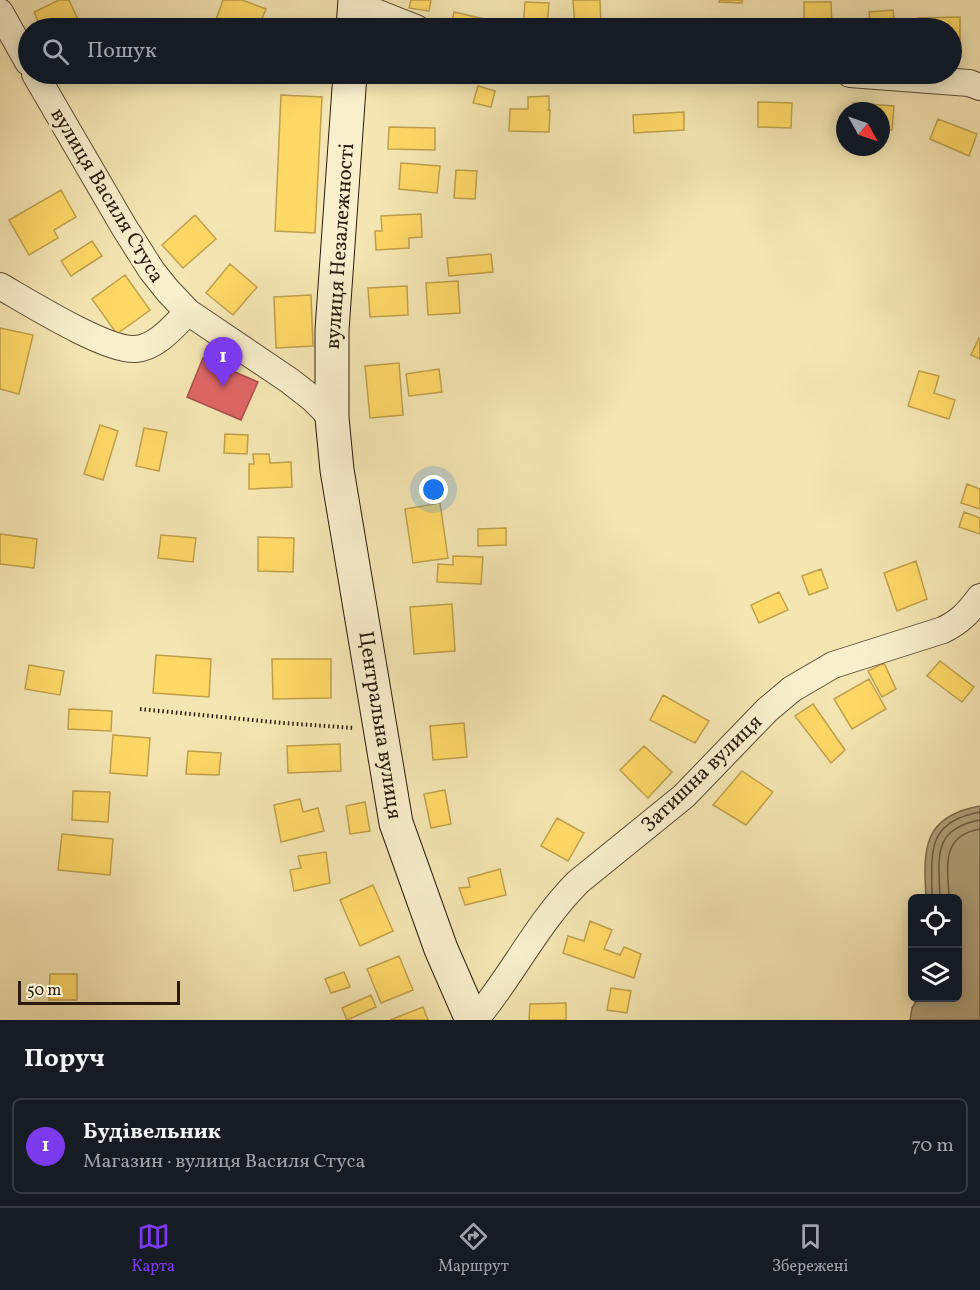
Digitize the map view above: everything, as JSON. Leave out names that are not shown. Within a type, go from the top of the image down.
[{"type":"street","points":[[354,11],[380,18]]},
{"type":"street","points":[[0,12],[18,44]]},
{"type":"street","points":[[962,82],[980,87]]},
{"type":"street","name":"вулиця Василя Стуса","points":[[41,84],[124,227],[160,282],[188,312],[296,386],[332,418]]},
{"type":"street","name":"вулиця Незалежності","points":[[332,418],[332,330],[349,84]]},
{"type":"street","points":[[0,286],[73,327],[120,347],[136,350],[153,343],[188,312]]},
{"type":"street","name":"Центральна вулиця","points":[[332,418],[337,470],[396,823],[441,949],[474,1020]]},
{"type":"street","name":"Затишна вулиця","points":[[474,1020],[564,896],[684,796],[766,710],[792,689],[833,665],[943,630],[970,612],[980,597]]},
{"type":"path","points":[[140,709],[283,723],[382,729]]},
{"type":"water","points":[[980,806],[980,1020],[910,1020],[916,1002],[962,1002],[962,894],[926,894],[925,864],[930,837],[937,826],[961,811]]},
{"type":"building: Житло","points":[[59,0],[69,0],[77,18],[37,18],[34,12]]},
{"type":"building: Житло","points":[[223,0],[242,0],[266,9],[262,18],[217,18]]},
{"type":"building: Житло","points":[[411,0],[431,0],[429,11],[409,8]]},
{"type":"building: Житло","points":[[573,0],[600,0],[601,18],[574,18]]},
{"type":"building: Житло","points":[[720,0],[742,0],[742,3],[719,2]]},
{"type":"building: Житло","points":[[525,2],[549,3],[548,18],[524,18]]},
{"type":"building: Житло","points":[[804,2],[831,2],[832,18],[804,18]]},
{"type":"building: Житло","points":[[893,10],[894,18],[870,18],[869,12]]},
{"type":"building: Житло","points":[[454,12],[481,18],[453,18]]},
{"type":"building: Житло","points":[[478,86],[495,91],[491,107],[473,103]]},
{"type":"building: Житло","points":[[281,95],[322,97],[315,233],[275,231]]},
{"type":"building: Житло","points":[[549,96],[549,132],[509,131],[510,109],[528,109],[528,97]]},
{"type":"building: Житло","points":[[758,102],[792,103],[791,128],[758,127]]},
{"type":"building: Житло","points":[[890,106],[894,106],[892,130],[890,130]]},
{"type":"building: Житло","points":[[684,112],[684,130],[634,133],[633,115]]},
{"type":"building: Житло","points":[[938,119],[977,134],[969,156],[930,139]]},
{"type":"building: Житло","points":[[389,127],[435,128],[435,150],[388,149]]},
{"type":"building: Житло","points":[[401,163],[440,166],[437,193],[399,189]]},
{"type":"building: Житло","points":[[456,170],[477,171],[475,199],[454,198]]},
{"type":"building: Житло","points":[[61,190],[76,217],[54,230],[58,238],[29,255],[9,220]]},
{"type":"building: Житло","points":[[421,214],[422,237],[409,238],[409,248],[376,250],[375,231],[382,231],[381,216]]},
{"type":"building: Житло","points":[[195,215],[216,239],[183,268],[162,245]]},
{"type":"building: Житло","points":[[92,241],[102,256],[71,276],[61,261]]},
{"type":"building: Житло","points":[[491,254],[493,272],[449,276],[447,258]]},
{"type":"building: Житло","points":[[230,264],[257,287],[233,315],[206,293]]},
{"type":"building: Житло","points":[[125,275],[150,310],[117,334],[92,299]]},
{"type":"building: Житло","points":[[458,281],[460,313],[428,315],[426,283]]},
{"type":"building: Житло","points":[[407,286],[408,315],[370,317],[368,288]]},
{"type":"building: Житло","points":[[311,295],[313,346],[276,348],[274,297]]},
{"type":"building: Житло","points":[[0,328],[33,335],[19,394],[0,389]]},
{"type":"building: Житло","points":[[980,338],[980,359],[971,355]]},
{"type":"building: Житло","points":[[399,363],[403,415],[370,418],[365,366]]},
{"type":"building: Житло","points":[[439,369],[442,392],[409,396],[406,374]]},
{"type":"building: Житло","points":[[919,371],[939,376],[934,393],[955,400],[949,419],[908,406]]},
{"type":"building: Житло","points":[[100,425],[118,431],[103,480],[84,474]]},
{"type":"building: Житло","points":[[144,428],[167,432],[159,471],[136,466]]},
{"type":"building: Житло","points":[[225,434],[248,435],[247,454],[224,453]]},
{"type":"building: Житло","points":[[253,454],[269,454],[270,463],[291,462],[292,487],[249,489],[249,464],[254,464]]},
{"type":"building: Житло","points":[[967,484],[980,489],[980,509],[961,503]]},
{"type":"building: Житло","points":[[440,503],[448,558],[413,563],[405,509]]},
{"type":"building: Житло","points":[[964,512],[980,518],[980,534],[959,527]]},
{"type":"building: Житло","points":[[506,528],[506,545],[478,546],[478,529]]},
{"type":"building: Житло","points":[[0,534],[37,539],[34,568],[0,564]]},
{"type":"building: Житло","points":[[161,535],[196,538],[193,562],[158,558]]},
{"type":"building: Житло","points":[[258,537],[294,538],[293,572],[258,571]]},
{"type":"building: Житло","points":[[453,556],[483,557],[481,584],[437,582],[438,564],[453,565]]},
{"type":"building: Житло","points":[[916,561],[927,599],[897,611],[884,573]]},
{"type":"building: Житло","points":[[821,569],[828,588],[809,595],[802,576]]},
{"type":"building: Житло","points":[[779,592],[788,610],[759,623],[751,605]]},
{"type":"building: Житло","points":[[452,604],[455,651],[414,654],[410,607]]},
{"type":"building: Житло","points":[[156,655],[211,659],[209,697],[153,693]]},
{"type":"building: Житло","points":[[272,659],[331,659],[331,698],[273,699]]},
{"type":"building: Житло","points":[[940,661],[974,687],[962,702],[927,676]]},
{"type":"building: Житло","points":[[884,663],[896,689],[882,697],[868,671]]},
{"type":"building: Житло","points":[[29,665],[64,671],[60,695],[25,689]]},
{"type":"building: Житло","points":[[869,679],[886,709],[852,729],[834,699]]},
{"type":"building: Житло","points":[[663,695],[709,721],[695,743],[650,720]]},
{"type":"building: Житло","points":[[813,704],[845,750],[831,763],[795,716]]},
{"type":"building: Житло","points":[[69,709],[112,711],[111,731],[68,729]]},
{"type":"building: Житло","points":[[464,723],[467,757],[433,760],[430,726]]},
{"type":"building: Житло","points":[[113,735],[150,738],[147,776],[110,773]]},
{"type":"building: Житло","points":[[340,744],[341,771],[288,773],[287,746]]},
{"type":"building: Житло","points":[[644,746],[672,772],[648,798],[620,770]]},
{"type":"building: Житло","points":[[188,751],[221,753],[219,775],[186,774]]},
{"type":"building: Житло","points":[[742,771],[773,792],[746,825],[713,805]]},
{"type":"building: Житло","points":[[445,790],[451,824],[431,828],[424,794]]},
{"type":"building: Житло","points":[[73,791],[110,792],[108,822],[72,820]]},
{"type":"building: Житло","points":[[300,799],[303,812],[318,808],[324,831],[281,842],[274,805]]},
{"type":"building: Житло","points":[[365,802],[370,831],[350,834],[346,806]]},
{"type":"building: Житло","points":[[557,818],[584,833],[568,861],[541,846]]},
{"type":"building: Житло","points":[[62,834],[113,839],[110,875],[58,870]]},
{"type":"building: Житло","points":[[326,852],[330,883],[294,891],[290,870],[301,868],[298,856]]},
{"type":"building: Житло","points":[[500,869],[506,895],[465,905],[459,888],[470,887],[468,878]]},
{"type":"building: Житло","points":[[373,885],[393,931],[360,946],[340,900]]},
{"type":"building: Житло","points":[[590,921],[612,930],[604,949],[620,955],[624,947],[641,954],[634,978],[563,953],[568,936],[584,941]]},
{"type":"building: Житло","points":[[399,956],[413,990],[381,1003],[367,969]]},
{"type":"building: Житло","points":[[344,972],[350,987],[331,993],[325,979]]},
{"type":"building: Житло","points":[[50,974],[77,974],[77,1000],[49,1000]]},
{"type":"building: Житло","points":[[611,988],[631,991],[627,1013],[607,1010]]},
{"type":"building: Житло","points":[[371,995],[376,1007],[347,1020],[342,1008]]},
{"type":"building: Житло","points":[[566,1003],[566,1020],[529,1020],[530,1004]]},
{"type":"building: Житло","points":[[423,1007],[428,1020],[390,1020]]},
{"type":"building: Торгівля","points":[[203,358],[258,382],[241,420],[187,397]]},
{"type":"place","name":"Будівельник","points":[[223,387]]}]
